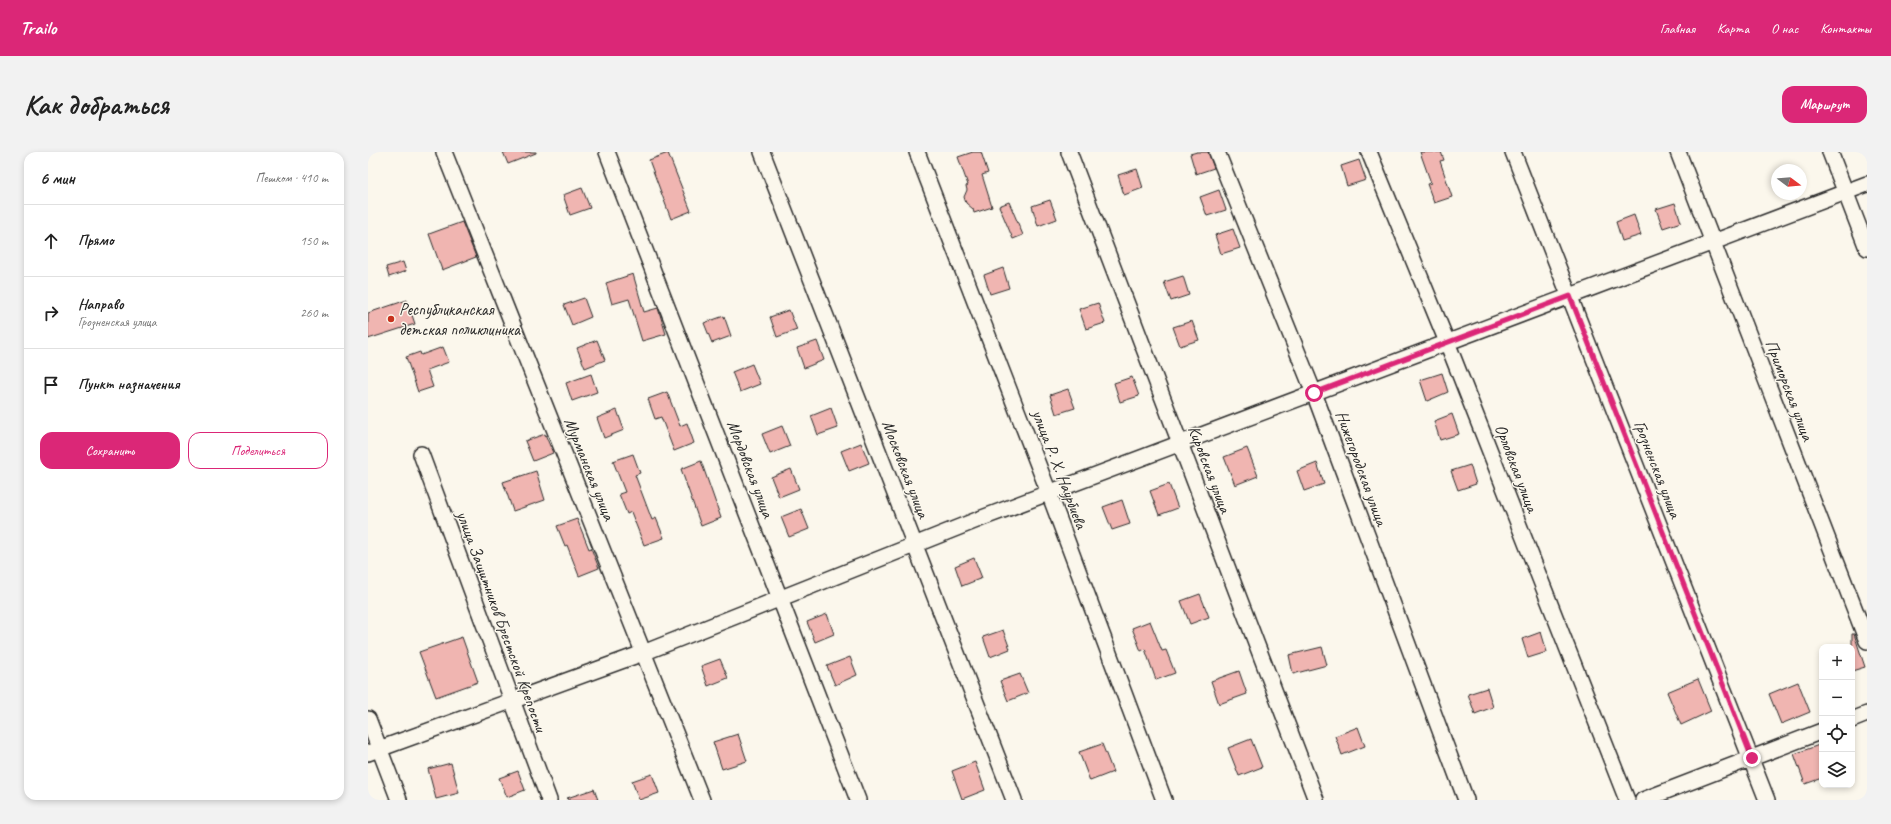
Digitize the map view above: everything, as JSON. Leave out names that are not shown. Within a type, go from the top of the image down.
[{"type":"street","name":"Мурманская улица","points":[[444,152],[702,800]]},
{"type":"street","name":"Мордовская улица","points":[[607,152],[858,800]]},
{"type":"street","name":"Московская улица","points":[[762,152],[1014,800]]},
{"type":"street","name":"улица Р. Х. Наурбиева","points":[[917,152],[1049,493],[1164,800]]},
{"type":"street","name":"Кировская улица","points":[[1069,152],[1316,800]]},
{"type":"street","name":"Нижегородская улица","points":[[1217,152],[1314,393],[1466,800]]},
{"type":"street","name":"Орловская улица","points":[[1369,152],[1447,342],[1627,800]]},
{"type":"street","name":"Грозненская улица","points":[[1514,152],[1752,758],[1767,800]]},
{"type":"street","name":"Приморская улица","points":[[1678,152],[1867,641]]},
{"type":"street","points":[[1830,152],[1867,248]]},
{"type":"street","points":[[374,751],[643,653],[915,544],[1867,184]]},
{"type":"street","name":"улица Защитников Брестской Крепости","points":[[421,454],[511,701],[549,800]]},
{"type":"street","points":[[1855,719],[1867,714]]},
{"type":"street","points":[[368,719],[374,751],[399,800]]},
{"type":"street","points":[[1643,800],[1819,733]]},
{"type":"building","points":[[503,152],[536,152],[536,153],[508,164]]},
{"type":"building","points":[[973,152],[981,152],[988,173],[982,175],[992,207],[974,213],[973,209],[966,203],[964,197],[967,190],[966,186],[968,185],[958,157]]},
{"type":"building","points":[[1197,152],[1208,152],[1214,168],[1196,174],[1190,154]]},
{"type":"building","points":[[1420,152],[1441,152],[1444,160],[1440,161],[1452,197],[1434,203],[1427,184],[1431,183]]},
{"type":"building","points":[[668,153],[691,211],[671,219],[649,160]]},
{"type":"building","points":[[1359,160],[1366,180],[1347,186],[1341,166]]},
{"type":"building","points":[[1137,169],[1143,188],[1124,195],[1118,175]]},
{"type":"building","points":[[582,188],[590,208],[570,215],[563,195]]},
{"type":"building","points":[[1219,190],[1226,210],[1207,216],[1200,197]]},
{"type":"building","points":[[1050,200],[1057,219],[1038,226],[1032,206]]},
{"type":"building","points":[[1009,202],[1023,235],[1013,239],[999,206]]},
{"type":"building","points":[[1675,203],[1681,222],[1663,228],[1656,209]]},
{"type":"building","points":[[1634,215],[1641,235],[1622,241],[1616,222]]},
{"type":"building","points":[[462,222],[476,257],[442,270],[429,234]]},
{"type":"building","points":[[1233,229],[1240,248],[1221,254],[1215,235]]},
{"type":"building","points":[[403,262],[406,271],[389,277],[386,267]]},
{"type":"building","points":[[1003,268],[1009,288],[990,294],[984,275]]},
{"type":"building","points":[[633,274],[644,312],[658,308],[666,334],[642,341],[629,299],[612,304],[606,283]]},
{"type":"building","points":[[1183,276],[1189,295],[1171,301],[1164,282]]},
{"type":"building","points":[[584,298],[591,317],[572,325],[564,305]]},
{"type":"building","name":"Республиканская детская поликлиника","points":[[407,300],[415,324],[368,339],[368,313]]},
{"type":"building","points":[[1098,303],[1105,323],[1086,329],[1079,309]]},
{"type":"building","points":[[789,310],[797,330],[777,337],[770,317]]},
{"type":"building","points":[[724,316],[731,336],[712,343],[704,323]]},
{"type":"building","points":[[1192,321],[1199,340],[1180,346],[1173,327]]},
{"type":"building","points":[[597,340],[605,360],[585,368],[577,348]]},
{"type":"building","points":[[817,341],[824,360],[804,368],[797,348]]},
{"type":"building","points":[[443,347],[449,362],[427,370],[433,387],[418,392],[406,357],[420,352],[421,355]]},
{"type":"building","points":[[752,364],[760,384],[740,392],[732,372]]},
{"type":"building","points":[[1442,373],[1448,392],[1427,401],[1420,380]]},
{"type":"building","points":[[591,374],[597,392],[572,401],[566,383]]},
{"type":"building","points":[[1132,377],[1139,396],[1120,402],[1114,383]]},
{"type":"building","points":[[1068,389],[1075,408],[1056,414],[1050,395]]},
{"type":"building","points":[[667,392],[680,426],[687,423],[694,443],[674,451],[661,417],[655,419],[648,399]]},
{"type":"building","points":[[831,408],[838,428],[818,435],[811,416]]},
{"type":"building","points":[[617,410],[624,430],[604,438],[597,418]]},
{"type":"building","points":[[1452,414],[1459,434],[1440,440],[1434,421]]},
{"type":"building","points":[[782,426],[790,446],[770,454],[762,434]]},
{"type":"building","points":[[545,434],[553,453],[533,461],[525,441]]},
{"type":"building","points":[[861,443],[869,463],[849,471],[841,451]]},
{"type":"building","points":[[1247,448],[1258,476],[1235,485],[1224,457]]},
{"type":"building","points":[[633,454],[640,473],[635,475],[652,520],[656,518],[664,538],[644,545],[631,512],[627,514],[619,494],[625,492],[613,461]]},
{"type":"building","points":[[701,461],[721,518],[701,526],[681,469]]},
{"type":"building","points":[[1317,463],[1324,484],[1304,491],[1297,471]]},
{"type":"building","points":[[1470,465],[1476,484],[1458,490],[1451,471]]},
{"type":"building","points":[[791,469],[799,489],[779,497],[771,477]]},
{"type":"building","points":[[536,471],[545,500],[513,511],[503,482]]},
{"type":"building","points":[[1169,484],[1178,508],[1159,515],[1150,491]]},
{"type":"building","points":[[1122,500],[1130,524],[1112,530],[1103,507]]},
{"type":"building","points":[[801,509],[809,529],[789,537],[781,517]]},
{"type":"building","points":[[577,519],[589,549],[591,548],[599,568],[579,576],[567,545],[565,546],[557,526]]},
{"type":"building","points":[[974,558],[982,578],[962,586],[955,566]]},
{"type":"building","points":[[1200,594],[1209,617],[1190,624],[1181,601]]},
{"type":"building","points":[[827,614],[834,634],[815,642],[807,622]]},
{"type":"building","points":[[1150,621],[1162,651],[1166,650],[1175,673],[1156,680],[1145,649],[1141,651],[1132,628]]},
{"type":"building","points":[[1003,630],[1010,649],[990,657],[983,637]]},
{"type":"building","points":[[1541,632],[1547,652],[1528,658],[1522,639]]},
{"type":"building","points":[[1852,634],[1854,634],[1865,667],[1855,670],[1855,644],[1852,644]]},
{"type":"building","points":[[462,637],[478,682],[436,697],[419,652]]},
{"type":"building","points":[[1322,647],[1327,665],[1293,674],[1289,655]]},
{"type":"building","points":[[850,657],[857,675],[835,685],[827,666]]},
{"type":"building","points":[[720,659],[728,678],[708,686],[701,666]]},
{"type":"building","points":[[1239,671],[1247,694],[1219,704],[1211,681]]},
{"type":"building","points":[[1020,674],[1028,693],[1008,701],[1000,681]]},
{"type":"building","points":[[1698,679],[1711,711],[1681,725],[1667,692]]},
{"type":"building","points":[[1798,682],[1810,712],[1781,724],[1769,694]]},
{"type":"building","points":[[1487,688],[1493,707],[1475,714],[1468,694]]},
{"type":"building","points":[[1358,727],[1365,746],[1342,755],[1335,736]]},
{"type":"building","points":[[738,734],[747,761],[722,769],[713,742]]},
{"type":"building","points":[[1251,739],[1262,767],[1239,776],[1228,748]]},
{"type":"building","points":[[1102,744],[1113,772],[1090,781],[1079,752]]},
{"type":"building","points":[[1819,745],[1819,779],[1805,784],[1794,754]]},
{"type":"building","points":[[975,762],[985,790],[962,799],[952,771]]},
{"type":"building","points":[[451,763],[459,793],[436,799],[428,769]]},
{"type":"building","points":[[518,771],[525,790],[507,797],[499,778]]},
{"type":"building","points":[[652,774],[659,793],[639,800],[632,781]]},
{"type":"building","points":[[594,789],[598,800],[568,800],[567,798]]},
{"type":"place","name":"Республиканская детская поликлиника","points":[[391,319]]},
{"type":"route","points":[[1314,393],[1570,296],[1752,758]]}]
